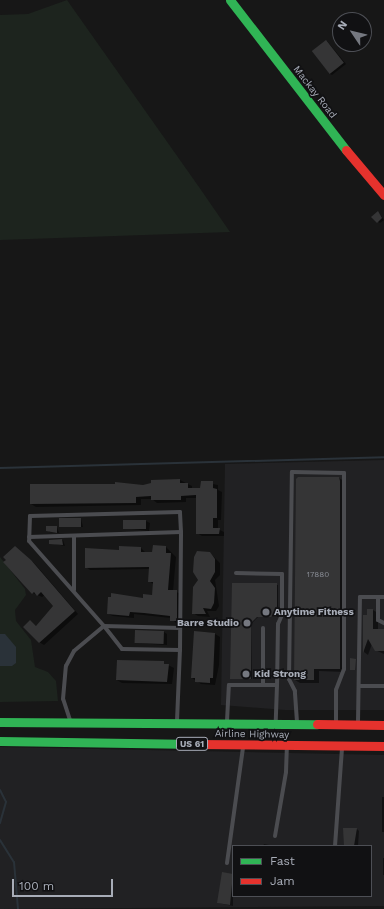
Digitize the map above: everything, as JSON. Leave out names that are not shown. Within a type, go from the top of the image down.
[{"type":"main road","name":"Mackay Road","points":[[230,0],[358,166],[384,195]]},
{"type":"main road","name":"Airline Highway","points":[[0,722],[384,725]]},
{"type":"main road","points":[[2,741],[10,736],[58,735],[65,730],[71,722]]},
{"type":"main road","points":[[73,742],[78,730],[147,728],[154,723]]},
{"type":"main road","name":"Airline Highway","points":[[2,741],[384,746]]},
{"type":"lane","points":[[298,724],[296,691],[289,679],[292,472],[344,473],[344,669],[336,690],[336,725]]},
{"type":"lane","points":[[177,723],[180,650],[180,512],[30,516],[29,541],[74,591],[122,649],[180,650]]},
{"type":"lane","points":[[30,537],[181,532]]},
{"type":"lane","points":[[74,536],[74,591]]},
{"type":"lane","points":[[236,573],[282,574],[282,615],[278,624],[275,724]]},
{"type":"lane","points":[[358,725],[361,662],[358,651],[360,597],[384,597]]},
{"type":"lane","points":[[378,597],[378,620],[384,623]]},
{"type":"lane","points":[[71,722],[63,699],[66,666],[74,651],[104,626],[180,628]]},
{"type":"lane","points":[[263,628],[264,685]]},
{"type":"lane","points":[[226,724],[229,685],[277,685]]},
{"type":"lane","points":[[360,686],[384,686]]},
{"type":"lane","points":[[227,863],[243,745]]},
{"type":"lane","points":[[275,836],[286,772],[287,745]]},
{"type":"lane","points":[[335,845],[342,745]]},
{"type":"shaded area","points":[[67,0],[230,232],[0,240],[0,15],[28,14]]},
{"type":"shaded area","points":[[384,460],[384,710],[285,710],[221,705],[225,464]]},
{"type":"shaded area","points":[[0,557],[25,589],[26,595],[15,610],[16,621],[31,640],[35,667],[48,672],[56,681],[58,701],[0,702]]},
{"type":"shaded area","points":[[0,634],[5,634],[16,647],[16,663],[12,666],[0,666]]},
{"type":"shaded area","points":[[0,747],[384,755],[384,906],[0,909]]},
{"type":"building","points":[[326,40],[332,48],[332,52],[335,52],[344,63],[330,74],[312,51]]},
{"type":"building","points":[[378,211],[382,218],[377,223],[371,217]]},
{"type":"building","points":[[298,477],[339,477],[340,481],[340,669],[314,669],[314,680],[294,680],[296,479]]},
{"type":"building","points":[[180,479],[180,483],[188,483],[188,488],[200,488],[201,481],[213,481],[213,488],[217,489],[217,518],[213,518],[213,528],[220,528],[219,534],[196,534],[196,495],[181,496],[181,500],[151,500],[151,496],[136,497],[136,503],[30,504],[30,484],[115,484],[115,482],[143,485],[151,483],[151,480]]},
{"type":"building","points":[[59,518],[81,518],[81,527],[59,527]]},
{"type":"building","points":[[123,520],[146,520],[146,529],[123,529]]},
{"type":"building","points":[[46,526],[57,526],[57,533],[46,531]]},
{"type":"building","points":[[62,539],[63,545],[49,544],[49,540]]},
{"type":"building","points":[[153,545],[166,546],[166,553],[171,553],[168,590],[177,590],[177,621],[170,621],[170,616],[144,613],[130,612],[129,616],[107,614],[108,597],[111,597],[111,593],[143,598],[143,594],[152,595],[153,582],[148,582],[149,567],[85,568],[85,548],[119,550],[119,546],[141,547],[141,552],[152,552]]},
{"type":"building","points":[[15,546],[31,560],[75,611],[39,643],[23,627],[30,620],[36,626],[53,606],[41,592],[37,596],[34,592],[32,594],[3,562],[6,560],[3,557]]},
{"type":"building","points":[[197,551],[210,552],[215,559],[215,572],[210,581],[215,588],[214,603],[211,609],[203,608],[206,614],[192,614],[193,587],[198,580],[193,572],[194,557]]},
{"type":"building","points":[[232,583],[277,583],[277,617],[257,617],[251,623],[251,679],[230,679]]},
{"type":"building","points":[[367,609],[373,609],[373,629],[384,629],[384,651],[375,651],[368,639],[363,653],[363,615],[367,615]]},
{"type":"building","points":[[135,630],[164,631],[164,644],[135,643]]},
{"type":"building","points":[[194,631],[215,633],[213,678],[210,678],[210,683],[195,682],[195,678],[191,678]]},
{"type":"building","points":[[350,658],[356,659],[355,670],[350,670]]},
{"type":"building","points":[[117,660],[164,661],[164,664],[169,664],[167,682],[116,680]]},
{"type":"building","points":[[343,828],[357,828],[354,845],[344,845]]},
{"type":"building","points":[[222,872],[232,874],[230,905],[217,903]]},
{"type":"waterway","points":[[0,468],[384,457]]},
{"type":"waterway","points":[[0,790],[6,802],[0,823]]},
{"type":"waterway","points":[[0,840],[14,862],[18,909]]},
{"type":"traffic: fast","points":[[230,0],[346,150]]},
{"type":"traffic: fast","points":[[0,722],[317,724]]},
{"type":"traffic: fast","points":[[0,741],[196,744]]},
{"type":"traffic: jam","points":[[346,150],[384,195]]},
{"type":"traffic: jam","points":[[317,724],[384,725]]},
{"type":"traffic: jam","points":[[196,744],[384,746]]},
{"type":"place","name":"Anytime Fitness","points":[[266,612]]},
{"type":"place","name":"Barre Studio","points":[[247,623]]},
{"type":"place","name":"Kid Strong","points":[[246,674]]}]
